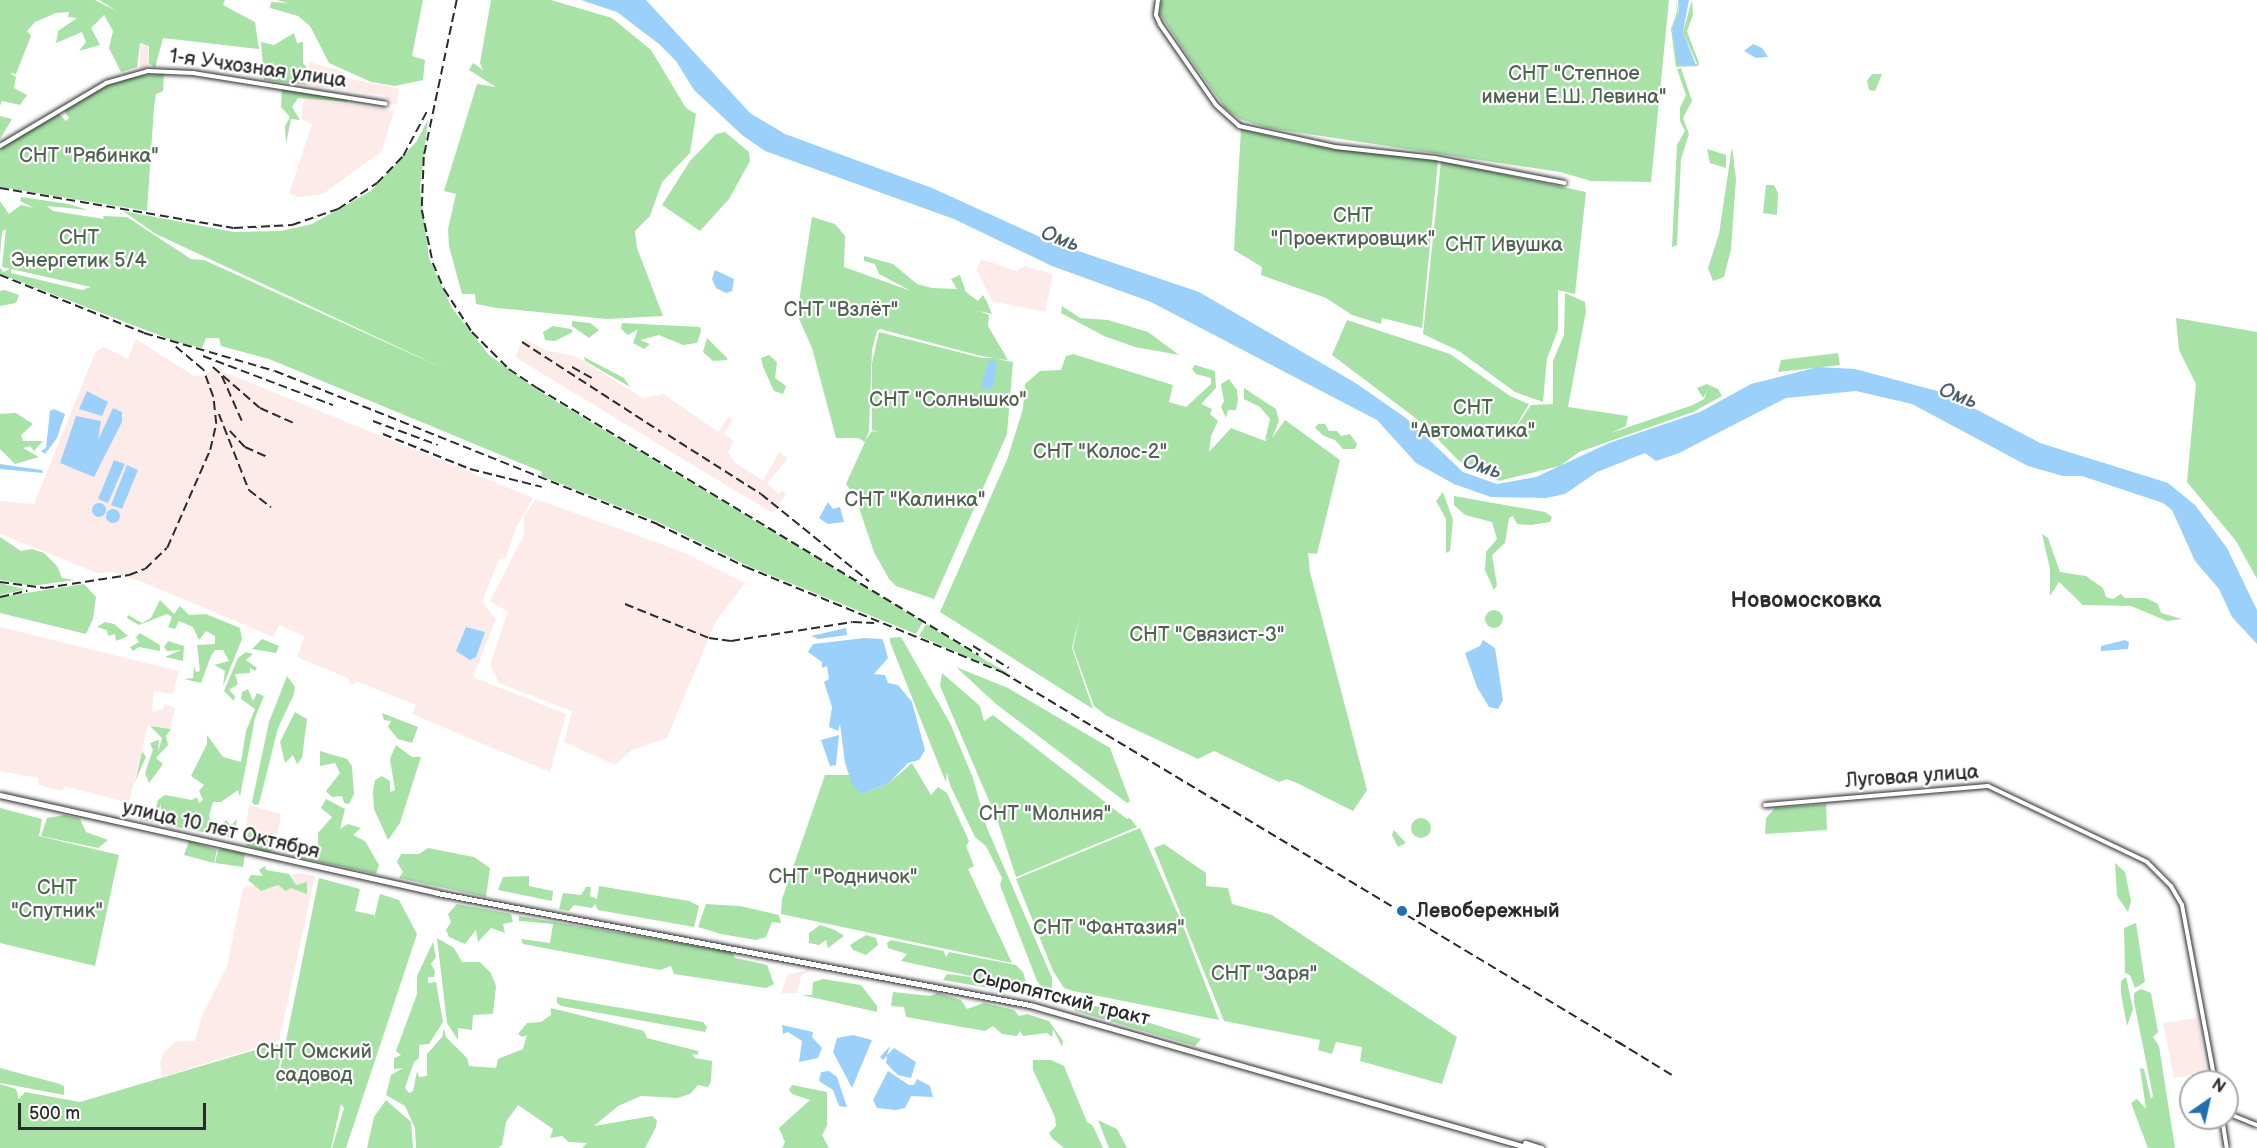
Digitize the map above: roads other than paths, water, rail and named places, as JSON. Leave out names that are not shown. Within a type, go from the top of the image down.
[{"type":"main road","name":"улица 10 лет Октября","points":[[0,795],[436,893]]},
{"type":"main road","name":"Сыропятский тракт","points":[[436,893],[1030,1005],[1528,1148]]},
{"type":"main road","name":"Сыропятский тракт","points":[[564,917],[1030,1002],[1541,1148]]},
{"type":"street","points":[[1158,0],[1156,15],[1160,24],[1216,105],[1239,126],[1282,137],[1435,158],[1565,183]]},
{"type":"street","name":"1-я Учхозная улица","points":[[0,146],[106,83],[148,71],[187,72],[386,104]]},
{"type":"street","name":"Луговая улица","points":[[1765,805],[1983,786],[2147,862],[2176,892],[2185,916],[2213,1070]]},
{"type":"street","points":[[2239,1118],[2257,1125]]},
{"type":"street","points":[[2224,1130],[2227,1148]]},
{"type":"water","points":[[581,0],[646,0],[750,113],[785,134],[932,188],[1049,241],[1199,292],[1354,382],[1406,418],[1463,472],[1497,484],[1536,477],[1609,443],[1700,412],[1751,384],[1818,367],[1855,369],[1945,393],[2040,443],[2168,483],[2195,505],[2227,548],[2257,610],[2257,644],[2232,617],[2219,589],[2195,561],[2172,510],[2163,503],[2082,476],[2063,476],[2028,466],[1912,404],[1856,391],[1786,398],[1679,453],[1656,461],[1645,453],[1597,472],[1565,494],[1546,498],[1491,497],[1454,484],[1416,463],[1377,420],[1151,302],[1052,266],[954,219],[765,151],[742,135],[694,90],[676,61],[659,44],[617,12]]},
{"type":"water","points":[[1678,0],[1689,0],[1683,32],[1696,65],[1678,65],[1672,28],[1679,13]]},
{"type":"water","points":[[1753,44],[1762,48],[1768,57],[1756,58],[1744,51]]},
{"type":"water","points":[[715,270],[734,279],[732,291],[726,293],[716,288],[712,279]]},
{"type":"water","points":[[992,360],[997,363],[994,386],[986,390],[981,387],[988,362]]},
{"type":"water","points":[[87,391],[108,402],[102,416],[79,409]]},
{"type":"water","points":[[113,408],[122,412],[122,422],[94,477],[60,463],[76,416],[101,421],[98,440]]},
{"type":"water","points":[[54,409],[65,414],[57,438],[45,454],[41,451],[46,448],[50,411]]},
{"type":"water","points":[[114,460],[125,464],[108,503],[98,499]]},
{"type":"water","points":[[0,464],[42,470],[43,473],[0,469]]},
{"type":"water","points":[[127,465],[138,470],[122,509],[111,505]]},
{"type":"water","points":[[828,502],[833,509],[840,507],[844,522],[828,524],[819,518]]},
{"type":"water","points":[[99,503],[104,505],[106,510],[104,515],[99,517],[94,515],[92,510],[94,505]]},
{"type":"water","points":[[113,509],[118,511],[120,516],[118,521],[113,523],[108,521],[106,516],[108,511]]},
{"type":"water","points":[[466,627],[485,632],[476,657],[470,660],[456,651]]},
{"type":"water","points":[[846,628],[847,635],[818,639],[811,636]]},
{"type":"water","points":[[865,638],[882,639],[888,658],[874,674],[885,675],[888,683],[898,685],[912,702],[925,750],[919,760],[908,763],[889,783],[862,794],[852,784],[845,763],[840,724],[838,731],[829,727],[832,707],[824,682],[829,679],[827,666],[822,668],[822,662],[808,652],[813,644]]},
{"type":"water","points":[[1483,640],[1495,648],[1503,700],[1498,709],[1489,707],[1477,687],[1465,653],[1480,646]]},
{"type":"water","points":[[2125,640],[2129,642],[2128,649],[2101,651],[2101,646]]},
{"type":"water","points":[[839,735],[836,765],[830,766],[821,740]]},
{"type":"water","points":[[782,1025],[813,1032],[812,1037],[822,1048],[818,1058],[799,1062],[802,1041],[788,1032],[783,1034]]},
{"type":"water","points":[[853,1035],[872,1040],[852,1088],[833,1052],[837,1038]]},
{"type":"water","points":[[890,1046],[887,1055],[894,1048],[916,1062],[911,1078],[898,1075],[886,1063],[887,1056],[883,1060],[880,1057]]},
{"type":"water","points":[[829,1071],[837,1077],[847,1107],[839,1106],[833,1090],[819,1081],[821,1072]]},
{"type":"water","points":[[888,1071],[909,1085],[914,1085],[917,1079],[930,1086],[933,1097],[911,1096],[905,1108],[896,1110],[877,1108],[873,1100]]},
{"type":"railway","points":[[457,0],[424,157],[422,210],[433,263],[444,289],[472,332],[509,369],[537,388],[979,655]]},
{"type":"railway","points":[[0,188],[234,228],[292,225],[338,209],[377,183],[403,156],[427,111]]},
{"type":"railway","points":[[0,275],[144,333],[275,371],[657,524],[746,567],[1002,672],[1626,1047]]},
{"type":"railway","points":[[522,342],[661,432]]},
{"type":"railway","points":[[0,582],[45,588],[129,575],[145,569],[167,548],[210,450],[216,424],[213,397],[203,370],[173,345]]},
{"type":"railway","points":[[203,356],[333,405]]},
{"type":"railway","points":[[213,367],[260,408],[293,423]]},
{"type":"railway","points":[[572,367],[595,380]]},
{"type":"railway","points":[[222,376],[242,421]]},
{"type":"railway","points":[[219,414],[249,490],[271,507]]},
{"type":"railway","points":[[373,421],[438,445]]},
{"type":"railway","points":[[230,431],[245,447],[267,457]]},
{"type":"railway","points":[[383,434],[470,469],[542,487]]},
{"type":"railway","points":[[668,435],[761,494],[869,581]]},
{"type":"railway","points":[[0,597],[27,591]]},
{"type":"railway","points":[[625,604],[709,638],[731,641],[853,622],[874,623]]},
{"type":"railway","points":[[973,646],[1009,668]]},
{"type":"railway","points":[[1618,1042],[1672,1075]]},
{"type":"place","name":"Левобережный","points":[[1402,911]]},
{"type":"district","name":"Новомосковка","points":[[1806,601]]},
{"type":"park label","name":"СНТ \"Степное имени Е.Ш. Левина\"","points":[[1574,86]]},
{"type":"park label","name":"СНТ \"Рябинка\"","points":[[89,156]]},
{"type":"park label","name":"СНТ \"Проектировщик\"","points":[[1353,228]]},
{"type":"park label","name":"СНТ Ивушка","points":[[1504,245]]},
{"type":"park label","name":"СНТ Энергетик 5/4","points":[[79,250]]},
{"type":"park label","name":"СНТ \"Взлёт\"","points":[[841,310]]},
{"type":"park label","name":"СНТ \"Солнышко\"","points":[[948,400]]},
{"type":"park label","name":"СНТ \"Автоматика\"","points":[[1473,420]]},
{"type":"park label","name":"СНТ \"Колос-2\"","points":[[1100,452]]},
{"type":"park label","name":"СНТ \"Калинка\"","points":[[915,500]]},
{"type":"park label","name":"СНТ \"Связист-3\"","points":[[1207,635]]},
{"type":"park label","name":"СНТ \"Молния\"","points":[[1045,814]]},
{"type":"park label","name":"СНТ \"Родничок\"","points":[[843,877]]},
{"type":"park label","name":"СНТ \"Спутник\"","points":[[57,900]]},
{"type":"park label","name":"СНТ \"Фантазия\"","points":[[1109,928]]},
{"type":"park label","name":"СНТ \"Заря\"","points":[[1264,974]]},
{"type":"park label","name":"СНТ Омский садовод","points":[[314,1064]]},
{"type":"water label","name":"Омь","points":[[1060,239]]},
{"type":"water label","name":"Омь","points":[[1958,396]]},
{"type":"water label","name":"Омь","points":[[1482,467]]}]
